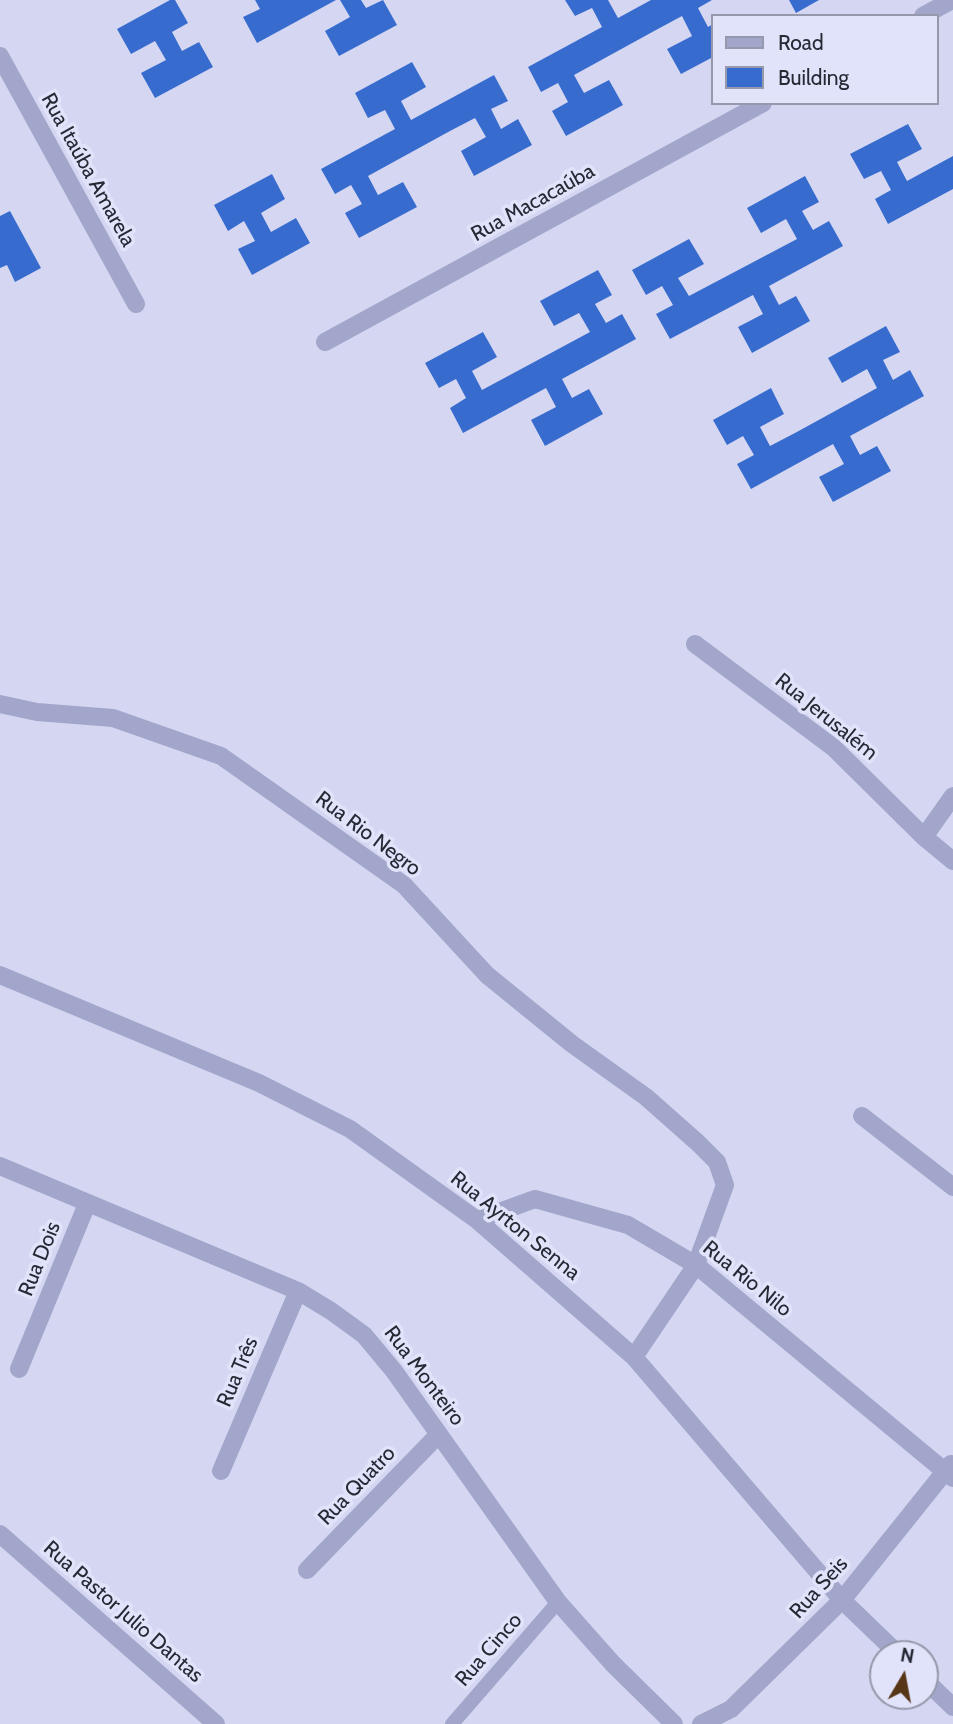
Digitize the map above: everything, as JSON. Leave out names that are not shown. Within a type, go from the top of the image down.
[{"type":"street","points":[[927,14],[952,0]]},
{"type":"street","name":"Rua Itaúba Amarela","points":[[0,56],[136,304]]},
{"type":"street","name":"Rua Macacaúba","points":[[325,342],[759,105]]},
{"type":"street","name":"Rua Jerusalém","points":[[695,644],[834,748],[924,836],[953,860]]},
{"type":"street","name":"Rua Rio Negro","points":[[0,705],[37,712],[113,718],[221,755],[404,885],[486,975],[572,1044],[646,1097],[717,1162],[725,1185],[696,1265]]},
{"type":"street","points":[[924,836],[953,796]]},
{"type":"street","name":"Rua Ayrton Senna","points":[[0,975],[259,1083],[350,1129],[477,1220],[634,1357],[842,1600],[883,1640]]},
{"type":"street","points":[[862,1116],[953,1187]]},
{"type":"street","name":"Rua Monteiro","points":[[0,1166],[298,1291],[364,1335],[394,1370],[558,1602],[613,1664],[674,1724]]},
{"type":"street","name":"Rua Rio Nilo","points":[[477,1220],[535,1199],[628,1225],[696,1265],[950,1470]]},
{"type":"street","name":"Rua Dois","points":[[19,1369],[87,1204]]},
{"type":"street","points":[[634,1357],[696,1265]]},
{"type":"street","name":"Rua Três","points":[[220,1471],[298,1291]]},
{"type":"street","name":"Rua Quatro","points":[[307,1570],[439,1434]]},
{"type":"street","name":"Rua Seis","points":[[701,1724],[731,1709],[842,1600],[950,1470]]},
{"type":"street","name":"Rua Pastor Julio Dantas","points":[[0,1534],[216,1724]]},
{"type":"street","points":[[939,1694],[953,1707]]},
{"type":"lane","name":"Rua Cinco","points":[[453,1724],[558,1602]]},
{"type":"building","points":[[170,0],[175,0],[188,23],[172,32],[182,51],[199,42],[213,67],[155,98],[141,73],[166,60],[155,41],[131,54],[117,29]]},
{"type":"building","points":[[255,0],[336,0],[257,43],[243,17],[260,9]]},
{"type":"building","points":[[340,0],[361,0],[366,8],[383,0],[397,25],[339,56],[325,31],[350,17]]},
{"type":"building","points":[[565,0],[608,0],[618,18],[651,0],[712,0],[698,8],[708,27],[712,25],[712,58],[681,74],[667,49],[692,36],[682,16],[574,75],[584,93],[609,80],[623,105],[566,136],[552,111],[568,102],[558,83],[541,92],[528,67],[602,27],[592,8],[575,16]]},
{"type":"building","points":[[789,0],[819,0],[796,13]]},
{"type":"building","points":[[412,62],[426,87],[401,101],[411,120],[494,75],[508,101],[491,109],[501,129],[518,119],[532,145],[474,176],[461,151],[486,137],[475,118],[450,131],[368,176],[378,195],[403,182],[417,207],[359,238],[345,213],[362,204],[351,185],[335,194],[321,169],[395,129],[385,110],[368,118],[355,93]]},
{"type":"building","points":[[908,124],[922,149],[897,162],[907,181],[953,156],[953,189],[888,224],[875,199],[891,190],[881,171],[864,179],[850,154]]},
{"type":"building","points":[[272,174],[285,199],[261,213],[271,232],[296,218],[310,243],[252,275],[238,249],[255,241],[244,221],[228,231],[214,205]]},
{"type":"building","points":[[805,176],[819,202],[802,211],[813,230],[829,221],[843,246],[769,286],[779,305],[796,296],[810,321],[752,353],[738,327],[763,314],[753,295],[670,339],[656,314],[673,305],[662,286],[646,295],[632,270],[689,239],[704,264],[678,278],[689,296],[797,239],[786,219],[761,233],[747,208]]},
{"type":"building","points":[[10,211],[41,268],[15,282],[7,265],[0,268],[0,216]]},
{"type":"building","points":[[598,270],[612,295],[595,304],[606,323],[622,314],[636,339],[562,379],[572,398],[589,389],[603,414],[545,446],[531,420],[556,407],[546,388],[463,433],[450,408],[466,398],[456,379],[439,388],[425,363],[483,332],[497,357],[472,371],[482,390],[590,332],[579,313],[554,326],[540,301]]},
{"type":"building","points":[[886,326],[900,352],[883,360],[893,380],[910,370],[924,396],[850,436],[860,455],[877,446],[891,471],[833,502],[819,477],[844,464],[833,444],[751,489],[737,464],[754,455],[743,436],[727,445],[713,420],[771,388],[784,414],[760,427],[770,446],[795,433],[877,388],[867,369],[842,383],[828,358]]}]
